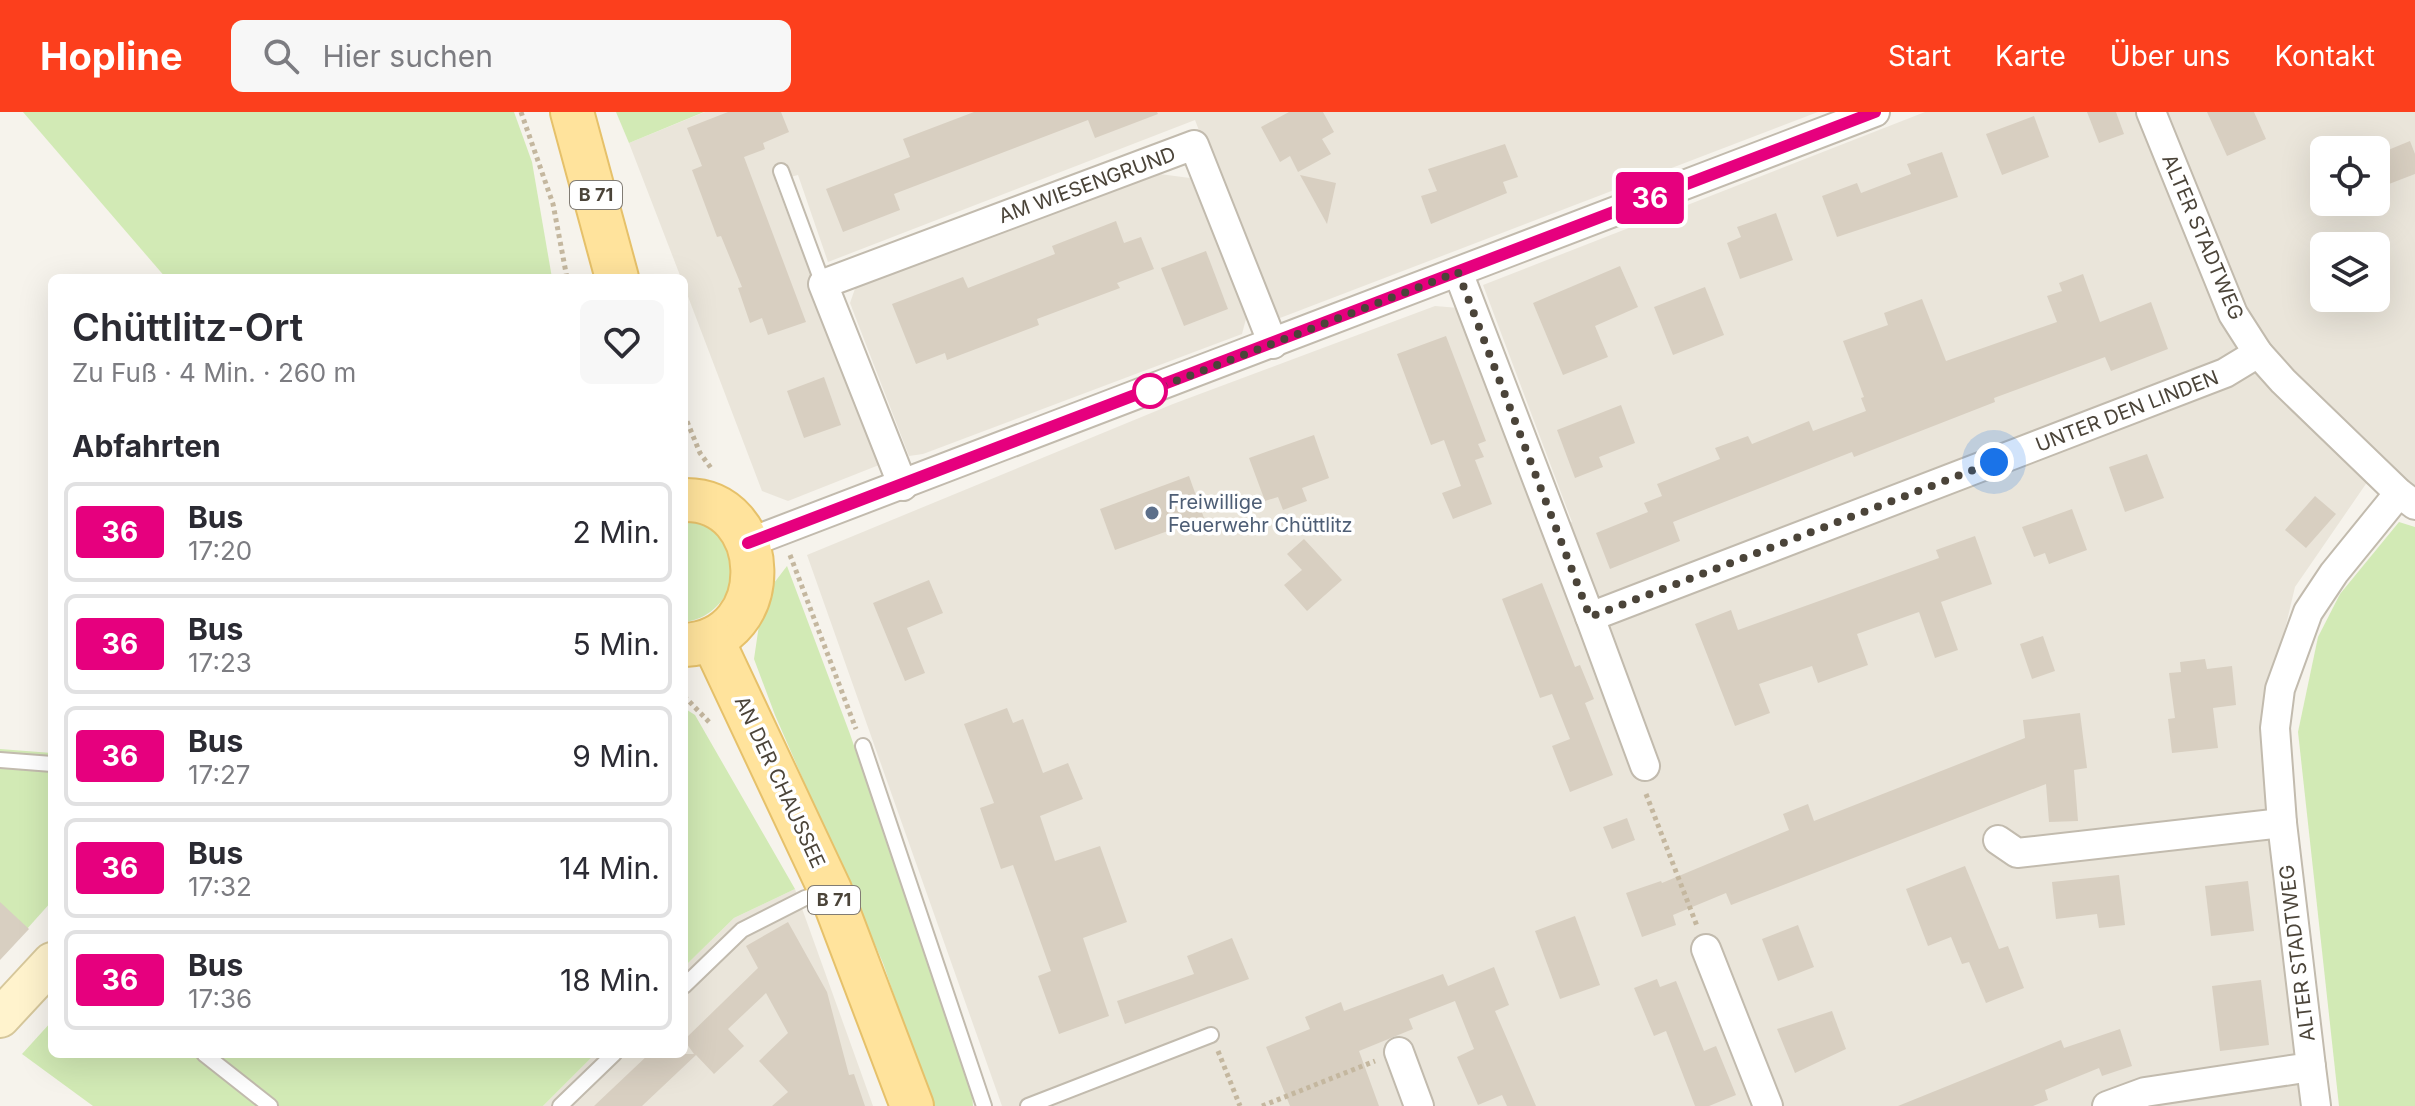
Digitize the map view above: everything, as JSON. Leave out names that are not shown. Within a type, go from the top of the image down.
[{"type":"main road","name":"B 71","points":[[572,112],[616,274]]},
{"type":"main road","points":[[688,501],[714,508],[733,522],[766,537]]},
{"type":"main road","name":"B 71","points":[[698,642],[735,621],[750,597],[766,537]]},
{"type":"main road","name":"AN DER CHAUSSEE","points":[[698,642],[830,890],[912,1106]]},
{"type":"street","points":[[766,537],[1875,112]]},
{"type":"street","name":"ALTER STADTWEG","points":[[2107,1106],[2145,1092],[2311,1067],[2282,823],[2275,728],[2280,689],[2290,657],[2317,599],[2407,499],[2258,353],[2233,314],[2151,112]]},
{"type":"street","name":"AM WIESENGRUND","points":[[823,284],[1194,145],[1273,344]]},
{"type":"street","points":[[1458,272],[1645,766]]},
{"type":"street","points":[[823,284],[903,486]]},
{"type":"street","name":"UNTER DEN LINDEN","points":[[1590,617],[2225,373],[2258,353]]},
{"type":"street","points":[[1998,840],[2017,853],[2282,823]]},
{"type":"street","points":[[1706,949],[1768,1106]]},
{"type":"street","points":[[0,1018],[48,966]]},
{"type":"street","points":[[1399,1052],[1419,1106]]},
{"type":"street","points":[[2311,1067],[2316,1106]]},
{"type":"lane","points":[[781,171],[823,284]]},
{"type":"lane","points":[[863,746],[984,1106]]},
{"type":"lane","points":[[0,760],[48,764]]},
{"type":"lane","points":[[688,982],[742,930],[805,898],[830,890]]},
{"type":"lane","points":[[1028,1106],[1211,1035]]},
{"type":"lane","points":[[209,1058],[270,1106]]},
{"type":"lane","points":[[560,1106],[610,1058]]},
{"type":"path","points":[[521,112],[553,204],[566,274]]},
{"type":"path","points":[[688,433],[715,473]]},
{"type":"path","points":[[766,537],[795,570],[863,746]]},
{"type":"path","points":[[1645,766],[1642,783],[1706,949]]},
{"type":"path","points":[[1211,1035],[1240,1106]]},
{"type":"path","points":[[1262,1106],[1399,1052]]},
{"type":"shaded area","points":[[705,112],[1818,112],[1280,318],[1266,305],[1195,120],[828,262],[798,175],[775,181],[877,449],[879,465],[788,501],[762,491],[688,297],[688,274],[679,274],[629,143]]},
{"type":"shaded area","points":[[1925,112],[2415,112],[2415,488],[2381,462],[2295,587],[2262,726],[2304,1106],[1002,1106],[807,555],[1173,404],[1435,306],[1459,308],[1541,531],[1572,522],[1483,285]]},
{"type":"shaded area","points":[[1152,173],[1190,178],[1247,315],[1242,334],[923,454],[909,456],[850,303],[857,283]]},
{"type":"shaded area","points":[[795,889],[873,1106],[543,1106],[591,1058],[688,1058],[688,963],[734,918]]},
{"type":"green space","points":[[23,112],[514,112],[532,162],[551,274],[163,274]]},
{"type":"green space","points":[[616,112],[704,112],[629,143]]},
{"type":"green space","points":[[688,521],[708,526],[722,537],[731,551],[733,566],[725,596],[714,609],[688,621]]},
{"type":"green space","points":[[2399,522],[2415,527],[2415,1106],[2339,1106],[2298,732],[2318,637],[2340,594]]},
{"type":"green space","points":[[787,566],[850,734],[972,1093],[973,1106],[932,1106],[883,963],[775,715],[754,659],[759,625],[774,583]]},
{"type":"green space","points":[[688,711],[695,715],[795,889],[734,918],[688,963]]},
{"type":"green space","points":[[0,749],[48,753],[48,905],[0,959]]},
{"type":"green space","points":[[48,1025],[48,1058],[591,1058],[543,1106],[93,1106],[22,1054]]},
{"type":"building","points":[[728,112],[781,112],[789,132],[763,143],[765,149],[744,157],[806,322],[768,335],[762,318],[750,323],[738,288],[742,287],[721,236],[717,237],[692,170],[702,166],[687,128]]},
{"type":"building","points":[[974,112],[1158,114],[1095,138],[1088,120],[894,194],[900,210],[843,232],[826,189],[910,157],[903,139]]},
{"type":"building","points":[[1289,112],[1323,112],[1334,132],[1322,139],[1331,154],[1298,172],[1290,156],[1280,162],[1261,127]]},
{"type":"building","points":[[2087,112],[2116,112],[2124,134],[2099,143]]},
{"type":"building","points":[[2207,112],[2254,112],[2266,139],[2227,156]]},
{"type":"building","points":[[2034,116],[2049,157],[2002,175],[1986,134]]},
{"type":"building","points":[[2410,141],[2415,154],[2415,174],[2390,184],[2390,149]]},
{"type":"building","points":[[1505,144],[1518,177],[1503,182],[1507,193],[1431,224],[1421,196],[1437,191],[1428,169]]},
{"type":"building","points":[[1942,152],[1958,197],[1837,237],[1822,196],[1857,183],[1861,193],[1911,174],[1907,164]]},
{"type":"building","points":[[1300,175],[1336,183],[1327,224]]},
{"type":"building","points":[[1776,213],[1793,260],[1740,279],[1727,243],[1741,237],[1737,227]]},
{"type":"building","points":[[1116,221],[1124,243],[1141,237],[1154,269],[1117,283],[1120,288],[1037,319],[1039,325],[947,360],[945,353],[916,364],[892,304],[963,277],[968,288],[1055,254],[1052,246]]},
{"type":"building","points":[[1206,251],[1228,309],[1184,326],[1161,268]]},
{"type":"building","points":[[1620,266],[1638,307],[1595,326],[1608,357],[1563,375],[1533,303]]},
{"type":"building","points":[[2083,274],[2100,322],[2151,302],[2168,349],[2111,371],[2105,357],[1994,398],[1995,402],[1854,457],[1852,452],[1673,522],[1680,541],[1610,569],[1596,533],[1648,512],[1644,503],[1662,496],[1657,484],[1720,459],[1715,448],[1748,436],[1752,444],[1809,421],[1813,431],[1866,411],[1861,398],[1864,397],[1843,341],[1888,325],[1884,313],[1922,299],[1946,361],[2057,322],[2047,296],[2062,291],[2059,283]]},
{"type":"building","points":[[1705,287],[1724,335],[1673,355],[1654,307]]},
{"type":"building","points":[[1446,336],[1486,441],[1478,444],[1484,457],[1475,460],[1492,504],[1453,519],[1442,493],[1461,486],[1444,440],[1431,445],[1397,354]]},
{"type":"building","points":[[824,377],[841,425],[804,438],[787,391]]},
{"type":"building","points":[[1621,405],[1635,443],[1599,457],[1603,467],[1575,478],[1557,430]]},
{"type":"building","points":[[1314,435],[1329,478],[1302,488],[1307,501],[1283,510],[1278,497],[1265,501],[1249,458]]},
{"type":"building","points":[[2147,454],[2164,498],[2125,512],[2109,467]]},
{"type":"building","name":"Freiwillige Feuerwehr Chüttlitz","points":[[1189,476],[1204,518],[1115,550],[1100,509]]},
{"type":"building","points":[[2315,496],[2336,514],[2306,548],[2285,530]]},
{"type":"building","points":[[2072,509],[2087,550],[2049,564],[2045,553],[2034,557],[2022,527]]},
{"type":"building","points":[[1975,536],[1992,584],[1941,602],[1958,650],[1935,658],[1919,612],[1857,634],[1868,665],[1818,683],[1812,666],[1759,684],[1770,713],[1735,726],[1695,624],[1731,610],[1738,630],[1939,558],[1936,550]]},
{"type":"building","points":[[1304,539],[1342,580],[1307,611],[1284,585],[1302,570],[1287,554]]},
{"type":"building","points":[[929,580],[943,613],[907,628],[925,673],[905,681],[873,603]]},
{"type":"building","points":[[1542,583],[1575,667],[1580,665],[1594,699],[1585,703],[1613,775],[1570,792],[1552,746],[1570,739],[1552,694],[1540,698],[1502,599]]},
{"type":"building","points":[[2043,636],[2055,671],[2032,679],[2020,644]]},
{"type":"building","points":[[2205,659],[2207,669],[2232,666],[2236,705],[2213,708],[2218,748],[2172,753],[2168,719],[2175,718],[2169,673],[2181,672],[2180,662]]},
{"type":"building","points":[[1007,708],[1013,723],[1023,719],[1043,773],[1068,763],[1083,799],[1040,816],[1055,861],[1100,846],[1127,922],[1083,938],[1109,1016],[1059,1034],[1038,976],[1051,971],[1013,865],[1001,869],[980,808],[994,803],[964,724]]},
{"type":"building","points":[[2080,713],[2087,768],[2074,770],[2078,821],[2049,822],[2046,784],[1731,905],[1726,893],[1673,915],[1676,925],[1642,937],[1626,893],[1662,883],[1789,830],[1783,814],[1808,804],[1814,821],[2025,738],[2023,720]]},
{"type":"building","points":[[1627,818],[1635,840],[1612,849],[1603,827]]},
{"type":"building","points":[[1965,866],[1999,949],[2008,946],[2024,988],[1986,1003],[1969,962],[1962,964],[1951,937],[1928,946],[1906,889]]},
{"type":"building","points":[[2119,875],[2125,925],[2099,928],[2097,914],[2056,919],[2052,882]]},
{"type":"building","points":[[2248,881],[2254,931],[2211,936],[2205,886]]},
{"type":"building","points":[[0,902],[29,929],[0,960]]},
{"type":"building","points":[[1575,916],[1600,985],[1560,999],[1535,931]]},
{"type":"building","points":[[788,922],[827,992],[849,1075],[854,1074],[865,1106],[772,1106],[788,1092],[759,1061],[788,1033],[766,993],[728,1029],[744,1046],[714,1074],[696,1055],[642,1106],[594,1106],[645,1058],[688,1058],[688,1054],[694,1054],[688,1046],[688,1036],[758,968],[746,946]]},
{"type":"building","points":[[1798,925],[1814,967],[1778,981],[1762,939]]},
{"type":"building","points":[[1232,938],[1249,979],[1125,1024],[1117,1001],[1194,974],[1187,956]]},
{"type":"building","points":[[1494,967],[1509,1005],[1495,1011],[1536,1106],[1507,1106],[1502,1095],[1478,1105],[1457,1057],[1474,1049],[1455,1001],[1409,1019],[1413,1029],[1359,1051],[1379,1106],[1290,1106],[1266,1047],[1310,1029],[1305,1017],[1341,1002],[1344,1011],[1443,974],[1448,986]]},
{"type":"building","points":[[1657,979],[1660,987],[1676,981],[1704,1051],[1716,1046],[1736,1095],[1709,1106],[1695,1106],[1666,1031],[1654,1036],[1634,988]]},
{"type":"building","points":[[2261,980],[2269,1045],[2220,1051],[2212,986]]},
{"type":"building","points":[[1832,1011],[1846,1049],[1795,1073],[1777,1029]]},
{"type":"building","points":[[2120,1029],[2132,1066],[2102,1076],[2099,1068],[2045,1090],[2048,1100],[2033,1106],[1898,1106],[2061,1040],[2064,1048]]},
{"type":"bus line","name":"36","points":[[748,543],[1875,112]]},
{"type":"place","name":"Freiwillige Feuerwehr Chüttlitz","points":[[1152,513]]},
{"type":"route","points":[[1150,391],[1458,272],[1590,617],[1994,462]]}]
